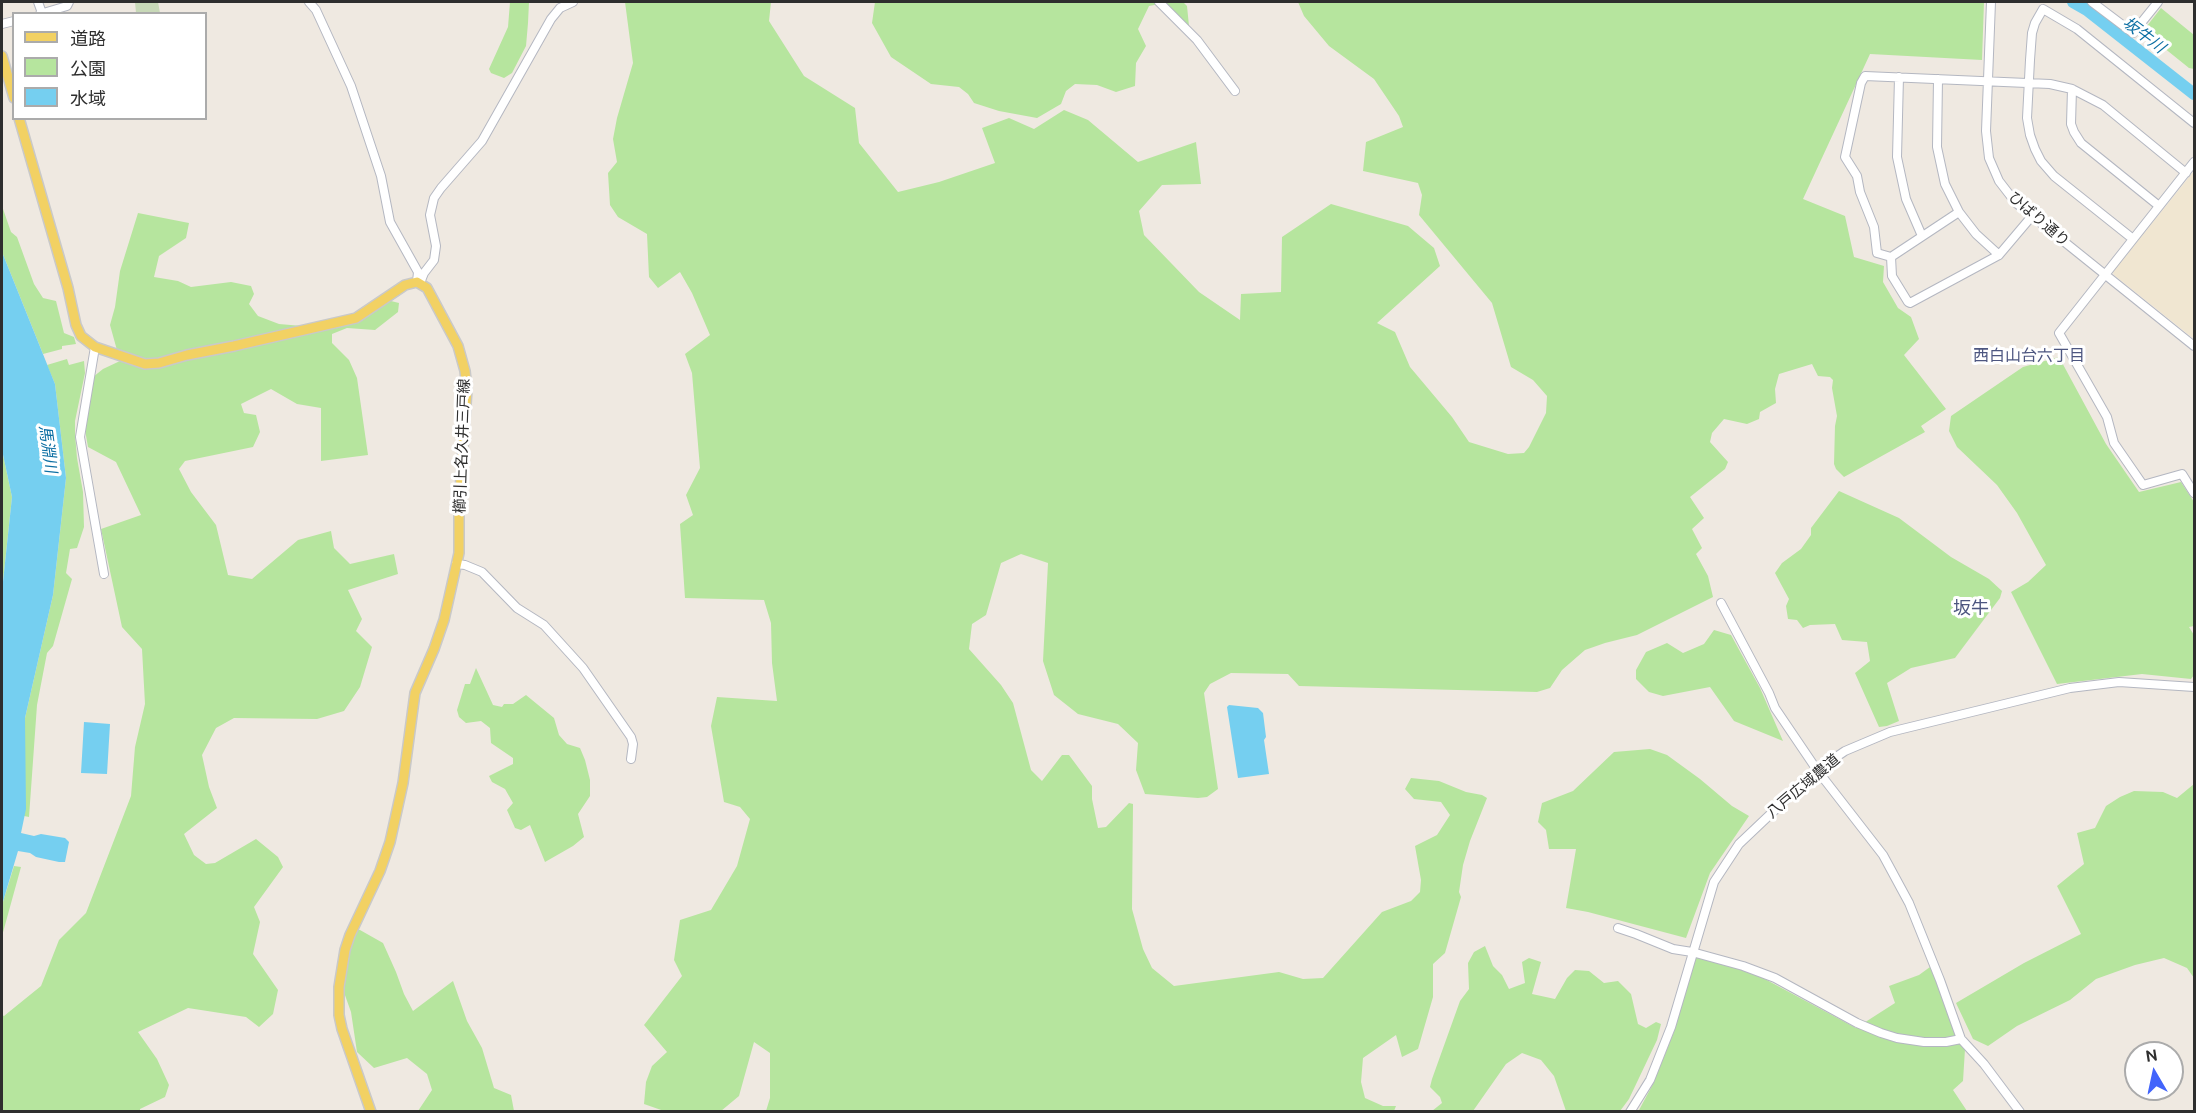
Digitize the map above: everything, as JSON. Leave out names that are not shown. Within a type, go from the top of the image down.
[{"type":"main road","points":[[2,56],[12,91]]},
{"type":"main road","points":[[21,120],[68,288],[76,325],[81,336],[95,347],[145,364],[159,363],[347,321],[356,318],[405,285],[418,283]]},
{"type":"main road","name":"櫛引上名久井三戸線","points":[[371,1112],[342,1029],[339,1001],[341,969],[350,935],[380,871],[390,842],[403,783],[416,693],[444,620],[460,541],[459,512],[467,389],[465,371],[451,329],[427,288],[418,283]]},
{"type":"street","points":[[57,11],[67,6],[69,2]]},
{"type":"street","points":[[309,2],[316,10],[351,86],[381,176],[390,222],[418,272],[418,283]]},
{"type":"street","points":[[418,283],[434,260],[436,246],[430,215],[434,198],[482,141],[551,20],[560,8],[573,2]]},
{"type":"street","points":[[1159,2],[1197,40],[1235,91]]},
{"type":"street","name":"ひばり通り","points":[[1991,2],[1986,131],[1989,158],[2004,188],[2031,216],[2194,346]]},
{"type":"street","points":[[2092,2],[2133,33],[2158,2]]},
{"type":"street","points":[[2133,239],[2054,176],[2041,161],[2030,135],[2027,118],[2032,33],[2043,9],[2076,29],[2194,123]]},
{"type":"street","points":[[1959,212],[1892,257],[1877,253],[1874,227],[1860,192],[1857,176],[1845,157],[1861,83],[1865,76],[2029,82],[2072,89],[2103,105],[2186,173]]},
{"type":"street","points":[[1899,77],[1897,157],[1906,199],[1922,236]]},
{"type":"street","points":[[1938,79],[1937,147],[1945,184],[1959,212],[1976,234],[1999,255]]},
{"type":"street","points":[[2072,89],[2071,124],[2081,142],[2160,206]]},
{"type":"street","points":[[2194,162],[2059,333],[2107,417],[2114,443],[2142,485],[2182,474],[2194,493]]},
{"type":"street","points":[[1892,257],[1892,276],[1910,303],[1999,255],[2031,216]]},
{"type":"street","points":[[95,347],[80,437],[104,574]]},
{"type":"street","points":[[456,564],[482,572],[517,608],[544,625],[584,668],[632,737],[631,759]]},
{"type":"street","points":[[1721,603],[1775,708],[1817,770],[1883,855],[1909,903],[1961,1040],[1990,1072],[2020,1112]]},
{"type":"street","name":"八戸広域農道","points":[[1630,1112],[1650,1080],[1671,1027],[1714,882],[1723,865],[1745,837],[1817,770],[1845,751],[1890,732],[2070,688],[2120,682],[2194,687]]},
{"type":"street","points":[[1618,928],[1673,949],[1743,966],[1775,978],[1881,1034],[1924,1042],[1961,1040]]},
{"type":"shaded area","points":[[2194,171],[2194,339],[2113,272]]},
{"type":"green space","points":[[135,2],[158,2],[160,12],[136,12]]},
{"type":"green space","points":[[510,2],[529,2],[528,23],[526,46],[512,73],[504,78],[491,73],[489,69],[508,27]]},
{"type":"green space","points":[[625,2],[771,2],[769,21],[804,76],[855,108],[859,143],[898,192],[939,182],[995,163],[982,128],[1009,118],[1034,129],[1064,110],[1088,120],[1138,162],[1196,142],[1201,184],[1162,185],[1139,211],[1144,235],[1199,292],[1240,320],[1241,294],[1281,292],[1282,237],[1331,204],[1408,226],[1434,248],[1440,266],[1377,323],[1395,332],[1410,367],[1452,417],[1469,442],[1508,454],[1524,453],[1529,447],[1546,413],[1547,396],[1533,380],[1511,367],[1492,303],[1419,215],[1422,195],[1418,183],[1363,171],[1366,142],[1403,127],[1399,116],[1374,79],[1329,46],[1304,16],[1298,2],[1984,2],[1982,60],[1870,54],[1803,199],[1845,216],[1854,257],[1884,266],[1883,282],[1898,308],[1911,317],[1919,339],[1904,355],[1946,409],[1921,426],[1925,432],[1844,477],[1834,464],[1837,416],[1832,388],[1833,380],[1830,377],[1818,376],[1812,364],[1779,374],[1775,389],[1776,403],[1760,412],[1759,419],[1747,424],[1724,419],[1712,433],[1710,442],[1728,462],[1725,469],[1690,497],[1704,518],[1692,529],[1702,548],[1696,554],[1708,576],[1713,597],[1637,635],[1585,650],[1562,670],[1550,688],[1537,692],[1299,686],[1288,674],[1231,673],[1210,684],[1204,693],[1218,789],[1207,797],[1145,794],[1136,770],[1138,743],[1118,724],[1078,714],[1054,695],[1043,661],[1048,563],[1021,554],[1001,563],[986,615],[972,624],[969,649],[1001,685],[1013,703],[1031,770],[1042,781],[1062,755],[1069,755],[1092,786],[1092,799],[1098,828],[1106,827],[1129,803],[1133,804],[1132,909],[1143,949],[1152,968],[1174,986],[1279,972],[1303,979],[1323,978],[1382,912],[1411,901],[1420,892],[1421,880],[1415,846],[1437,835],[1450,815],[1441,802],[1414,799],[1405,789],[1411,778],[1439,781],[1487,798],[1463,865],[1459,892],[1461,897],[1445,953],[1433,964],[1433,997],[1418,1049],[1402,1057],[1396,1035],[1363,1058],[1361,1082],[1365,1098],[1383,1106],[1396,1106],[1394,1111],[766,1111],[770,1098],[770,1053],[754,1042],[739,1096],[721,1111],[664,1111],[644,1104],[646,1082],[652,1066],[667,1052],[644,1025],[682,976],[674,960],[680,920],[711,910],[737,866],[750,819],[740,807],[724,802],[711,726],[717,697],[777,701],[772,663],[771,623],[764,600],[685,598],[680,524],[693,515],[686,495],[700,468],[692,373],[685,354],[710,335],[692,293],[680,272],[658,288],[649,277],[647,234],[618,217],[610,205],[608,173],[617,162],[613,139],[633,63]]},
{"type":"green space","points":[[875,2],[1183,2],[1187,6],[1189,26],[1165,3],[1149,6],[1138,29],[1146,46],[1136,63],[1135,86],[1116,92],[1097,85],[1075,84],[1066,91],[1061,104],[1037,118],[999,111],[974,103],[959,87],[931,84],[891,57],[872,23]]},
{"type":"green space","points":[[2161,8],[2194,35],[2194,69],[2189,68],[2143,31]]},
{"type":"green space","points":[[2,206],[11,232],[17,237],[34,284],[43,298],[56,301],[64,333],[74,337],[76,344],[62,346],[62,349],[43,354],[2,252]]},
{"type":"green space","points":[[138,213],[189,223],[186,238],[159,256],[154,277],[178,281],[191,287],[231,282],[251,286],[254,294],[249,304],[258,316],[279,324],[314,327],[357,319],[391,301],[399,303],[398,312],[375,330],[347,328],[332,334],[332,343],[349,360],[357,378],[368,455],[321,461],[321,408],[297,404],[271,389],[241,404],[244,413],[256,415],[260,432],[253,447],[185,461],[179,469],[191,492],[216,525],[228,575],[252,579],[298,540],[331,531],[334,548],[350,564],[394,554],[398,574],[348,590],[362,619],[356,631],[372,647],[360,687],[344,711],[317,719],[234,718],[216,728],[202,755],[209,787],[217,808],[184,834],[194,855],[206,864],[215,863],[256,839],[278,857],[283,867],[254,907],[260,922],[253,954],[278,990],[273,1014],[259,1027],[246,1017],[188,1008],[138,1032],[157,1059],[169,1085],[165,1097],[140,1109],[140,1112],[2,1111],[2,1015],[4,1016],[41,986],[59,940],[86,913],[131,796],[135,747],[145,704],[142,649],[122,627],[101,529],[141,515],[116,462],[88,447],[85,430],[93,377],[120,361],[110,325],[120,271]]},
{"type":"green space","points":[[2059,357],[2106,444],[2139,492],[2181,482],[2194,502],[2194,626],[2189,627],[2194,635],[2194,675],[2191,679],[2142,674],[2057,684],[2011,592],[2028,582],[2046,565],[2017,513],[1997,485],[1957,447],[1949,431],[1951,416],[2023,367]]},
{"type":"green space","points":[[67,359],[69,365],[84,361],[85,373],[75,421],[75,434],[83,492],[84,527],[77,548],[70,549],[66,573],[72,579],[53,646],[47,653],[37,705],[29,817],[24,816],[25,718],[53,595],[66,478],[55,384],[47,365]]},
{"type":"green space","points":[[2,450],[12,497],[2,591]]},
{"type":"green space","points":[[1839,491],[1899,518],[1951,557],[1989,579],[2002,591],[2000,598],[1955,658],[1911,668],[1887,683],[1899,721],[1887,726],[1879,727],[1855,673],[1870,661],[1867,642],[1842,640],[1835,624],[1810,625],[1803,628],[1797,620],[1788,619],[1786,606],[1789,599],[1775,573],[1782,563],[1801,549],[1811,535],[1811,528]]},
{"type":"green space","points":[[1714,630],[1731,635],[1760,688],[1783,741],[1734,721],[1710,687],[1663,696],[1649,692],[1636,679],[1636,670],[1646,652],[1667,643],[1683,653],[1704,644]]},
{"type":"green space","points":[[476,668],[493,705],[502,707],[504,704],[513,704],[526,695],[554,718],[559,735],[567,744],[580,748],[585,760],[590,780],[590,796],[578,814],[584,837],[545,862],[530,825],[521,830],[515,828],[507,810],[513,803],[505,789],[492,782],[489,776],[513,764],[513,758],[491,743],[490,728],[481,721],[466,723],[459,717],[457,710],[465,684],[470,684]]},
{"type":"green space","points":[[1650,749],[1667,755],[1732,806],[1749,816],[1710,873],[1686,938],[1566,908],[1576,849],[1549,849],[1546,830],[1538,822],[1542,803],[1573,791],[1614,752]]},
{"type":"green space","points":[[2194,784],[2194,978],[2187,968],[2164,958],[2135,965],[2096,979],[2070,1000],[2017,1026],[1988,1046],[1973,1039],[1956,1003],[2024,963],[2081,934],[2057,886],[2084,864],[2077,833],[2095,828],[2106,806],[2134,791],[2163,792],[2177,798]]},
{"type":"green space","points":[[14,866],[21,867],[2,936],[2,905]]},
{"type":"green space","points":[[348,927],[360,930],[383,943],[413,1011],[453,981],[467,1021],[482,1048],[494,1088],[511,1095],[514,1111],[418,1111],[432,1090],[427,1074],[407,1058],[374,1068],[357,1052],[351,1012],[341,984],[341,951]]},
{"type":"green space","points":[[1485,946],[1493,966],[1502,975],[1509,989],[1525,983],[1522,962],[1529,958],[1541,962],[1532,994],[1555,999],[1567,978],[1575,970],[1589,971],[1604,983],[1618,981],[1631,994],[1638,1024],[1646,1028],[1656,1022],[1661,1024],[1657,1040],[1629,1099],[1620,1111],[1566,1111],[1554,1076],[1541,1060],[1522,1053],[1506,1064],[1473,1111],[1432,1111],[1442,1103],[1440,1097],[1430,1087],[1460,1001],[1469,989],[1468,963],[1474,952]]},
{"type":"green space","points":[[1695,953],[1735,963],[1856,1028],[1895,1003],[1889,986],[1919,975],[1930,967],[1965,1049],[1963,1081],[1953,1090],[1967,1111],[1638,1112],[1653,1084],[1675,1029]]},
{"type":"water","name":"馬淵川","points":[[2,252],[55,384],[66,478],[53,595],[25,718],[26,809],[21,833],[65,838],[69,842],[65,862],[18,851],[2,905],[2,591],[12,497],[2,450]]},
{"type":"water","points":[[1229,705],[1258,708],[1263,713],[1269,774],[1238,778],[1227,707]]},
{"type":"water","points":[[84,722],[110,724],[107,774],[81,773]]},
{"type":"waterway","name":"坂牛川","points":[[2073,2],[2087,10],[2194,94]]},
{"type":"district","name":"西白山台六丁目","points":[[2029,356]]},
{"type":"district","name":"坂牛","points":[[1971,608]]}]
